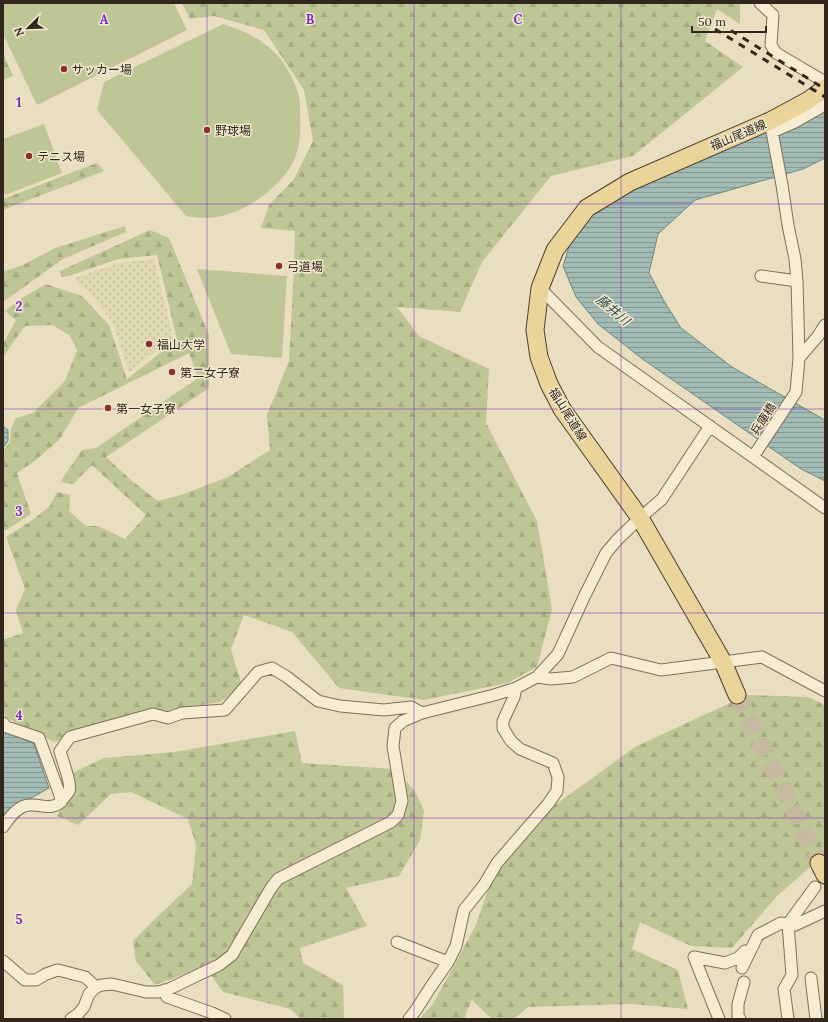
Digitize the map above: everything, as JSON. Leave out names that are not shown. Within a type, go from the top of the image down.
[{"type":"main road","name":"福山尾道線","points":[[737,695],[723,662],[640,518],[562,409],[549,384],[539,357],[536,330],[540,288],[555,250],[587,208],[630,182],[772,129],[825,88]]},
{"type":"street","points":[[760,3],[773,15],[771,45],[776,53],[825,82]]},
{"type":"street","points":[[772,129],[793,123],[825,105]]},
{"type":"street","name":"兵庫橋","points":[[755,454],[796,392],[799,358],[795,259],[772,129]]},
{"type":"street","points":[[761,276],[797,281]]},
{"type":"street","points":[[540,288],[598,347],[710,426],[755,454],[825,508]]},
{"type":"street","points":[[799,358],[818,336],[825,325]]},
{"type":"street","points":[[71,1019],[84,1007],[89,994],[96,987],[112,984],[146,992],[158,992],[219,965],[232,955],[271,888],[278,879],[391,822],[398,814],[402,800],[393,746],[395,728],[403,721],[422,713],[494,695],[516,688],[537,677],[558,654],[606,553],[618,539],[662,499],[710,426]]},
{"type":"street","points":[[537,677],[551,679],[573,677],[611,658],[661,670],[762,657],[825,691]]},
{"type":"street","points":[[3,827],[8,819],[20,808],[28,805],[48,807],[61,802],[69,790],[70,784],[60,750],[70,737],[153,714],[168,718],[182,713],[225,710],[258,672],[272,668],[287,676],[318,702],[340,706],[384,710],[411,707],[422,713]]},
{"type":"street","points":[[409,1019],[448,962],[456,946],[464,910],[484,885],[497,863],[548,804],[557,790],[558,777],[553,763],[520,750],[511,741],[503,728],[504,721],[516,688]]},
{"type":"street","points":[[3,723],[6,727],[39,738],[60,795],[61,802]]},
{"type":"street","points":[[788,1019],[784,989],[792,975],[788,924],[820,875]]},
{"type":"street","points":[[742,968],[758,935],[781,923],[795,925],[825,911]]},
{"type":"street","points":[[397,942],[448,962]]},
{"type":"street","points":[[719,1019],[694,957],[725,963],[738,958],[745,951],[750,952]]},
{"type":"street","points":[[3,961],[25,980],[36,980],[46,974],[58,970],[85,977],[96,987]]},
{"type":"street","points":[[810,978],[816,1019]]},
{"type":"street","points":[[740,1019],[738,1017],[738,1004],[744,982]]},
{"type":"street","points":[[164,990],[167,997],[225,1019]]},
{"type":"shaded area","points":[[154,259],[173,338],[129,372],[113,323],[87,289],[80,287],[75,278],[119,263]]},
{"type":"green space","name":"サッカー場","points":[[3,3],[174,3],[187,30],[37,105],[3,34]]},
{"type":"green space","points":[[182,3],[740,3],[740,24],[717,9],[705,41],[743,67],[633,156],[551,176],[482,262],[460,312],[397,307],[419,336],[489,369],[486,423],[537,521],[552,609],[537,667],[507,683],[424,700],[339,688],[292,632],[244,615],[231,649],[242,686],[220,702],[172,710],[54,742],[5,717],[3,707],[3,640],[23,633],[16,610],[25,589],[6,537],[49,507],[57,492],[70,495],[69,511],[86,526],[98,526],[125,539],[146,515],[92,465],[73,484],[61,482],[82,450],[96,448],[198,378],[189,353],[78,408],[60,439],[36,460],[17,473],[31,514],[3,531],[3,451],[10,442],[11,429],[16,418],[33,413],[65,381],[77,350],[70,336],[53,325],[25,326],[3,357],[3,344],[16,320],[5,311],[22,298],[46,284],[82,296],[109,325],[127,379],[177,340],[157,255],[118,259],[69,276],[62,277],[60,271],[150,230],[169,238],[209,335],[209,388],[106,457],[132,481],[158,501],[184,494],[228,477],[270,450],[267,415],[289,361],[295,231],[261,228],[269,205],[294,179],[313,141],[304,90],[264,30],[214,16],[190,19]]},
{"type":"green space","name":"野球場","points":[[223,24],[246,32],[265,44],[278,56],[287,69],[299,96],[300,137],[298,150],[288,171],[272,188],[253,203],[232,213],[218,217],[204,218],[186,216],[97,110],[104,82]]},
{"type":"green space","points":[[3,52],[13,76],[3,80]]},
{"type":"green space","name":"テニス場","points":[[44,124],[62,173],[5,195],[3,190],[3,139]]},
{"type":"green space","points":[[97,163],[104,171],[3,210],[3,199]]},
{"type":"green space","points":[[125,226],[126,232],[63,259],[3,302],[3,272],[25,264],[55,248]]},
{"type":"green space","points":[[197,269],[287,276],[282,358],[231,354]]},
{"type":"green space","points":[[747,695],[808,697],[825,705],[825,854],[777,896],[732,948],[691,946],[640,922],[632,949],[678,970],[688,1009],[631,1004],[528,1007],[514,1019],[492,1019],[472,1000],[464,1019],[419,1019],[433,1004],[476,925],[491,881],[551,808],[635,747]]},
{"type":"green space","points":[[295,731],[302,763],[395,769],[415,791],[424,811],[420,840],[399,876],[346,888],[367,926],[300,948],[303,963],[343,985],[344,1019],[301,1019],[290,1009],[223,992],[205,967],[155,985],[136,961],[133,941],[192,884],[196,845],[188,819],[131,792],[111,794],[78,825],[57,816],[73,790],[72,773],[104,758],[175,752]]},
{"type":"water","name":"藤井川","points":[[825,106],[825,158],[803,169],[695,200],[658,234],[649,273],[681,328],[732,367],[825,420],[825,481],[801,469],[641,358],[598,324],[576,297],[563,266],[573,234],[601,207],[641,183]]},
{"type":"water","points":[[3,426],[8,430],[8,441],[3,448]]},
{"type":"water","points":[[3,730],[34,744],[49,788],[15,807],[3,824]]},
{"type":"tunnel","points":[[737,695],[819,863]]},
{"type":"railway","points":[[719,23],[825,89]]},
{"type":"railway","points":[[715,29],[825,97]]},
{"type":"place","name":"サッカー場","points":[[64,69]]},
{"type":"place","name":"野球場","points":[[207,130]]},
{"type":"place","name":"テニス場","points":[[29,156]]},
{"type":"place","name":"弓道場","points":[[279,266]]},
{"type":"place","name":"福山大学","points":[[149,344]]},
{"type":"place","name":"第二女子寮","points":[[172,372]]},
{"type":"place","name":"第一女子寮","points":[[108,408]]}]
